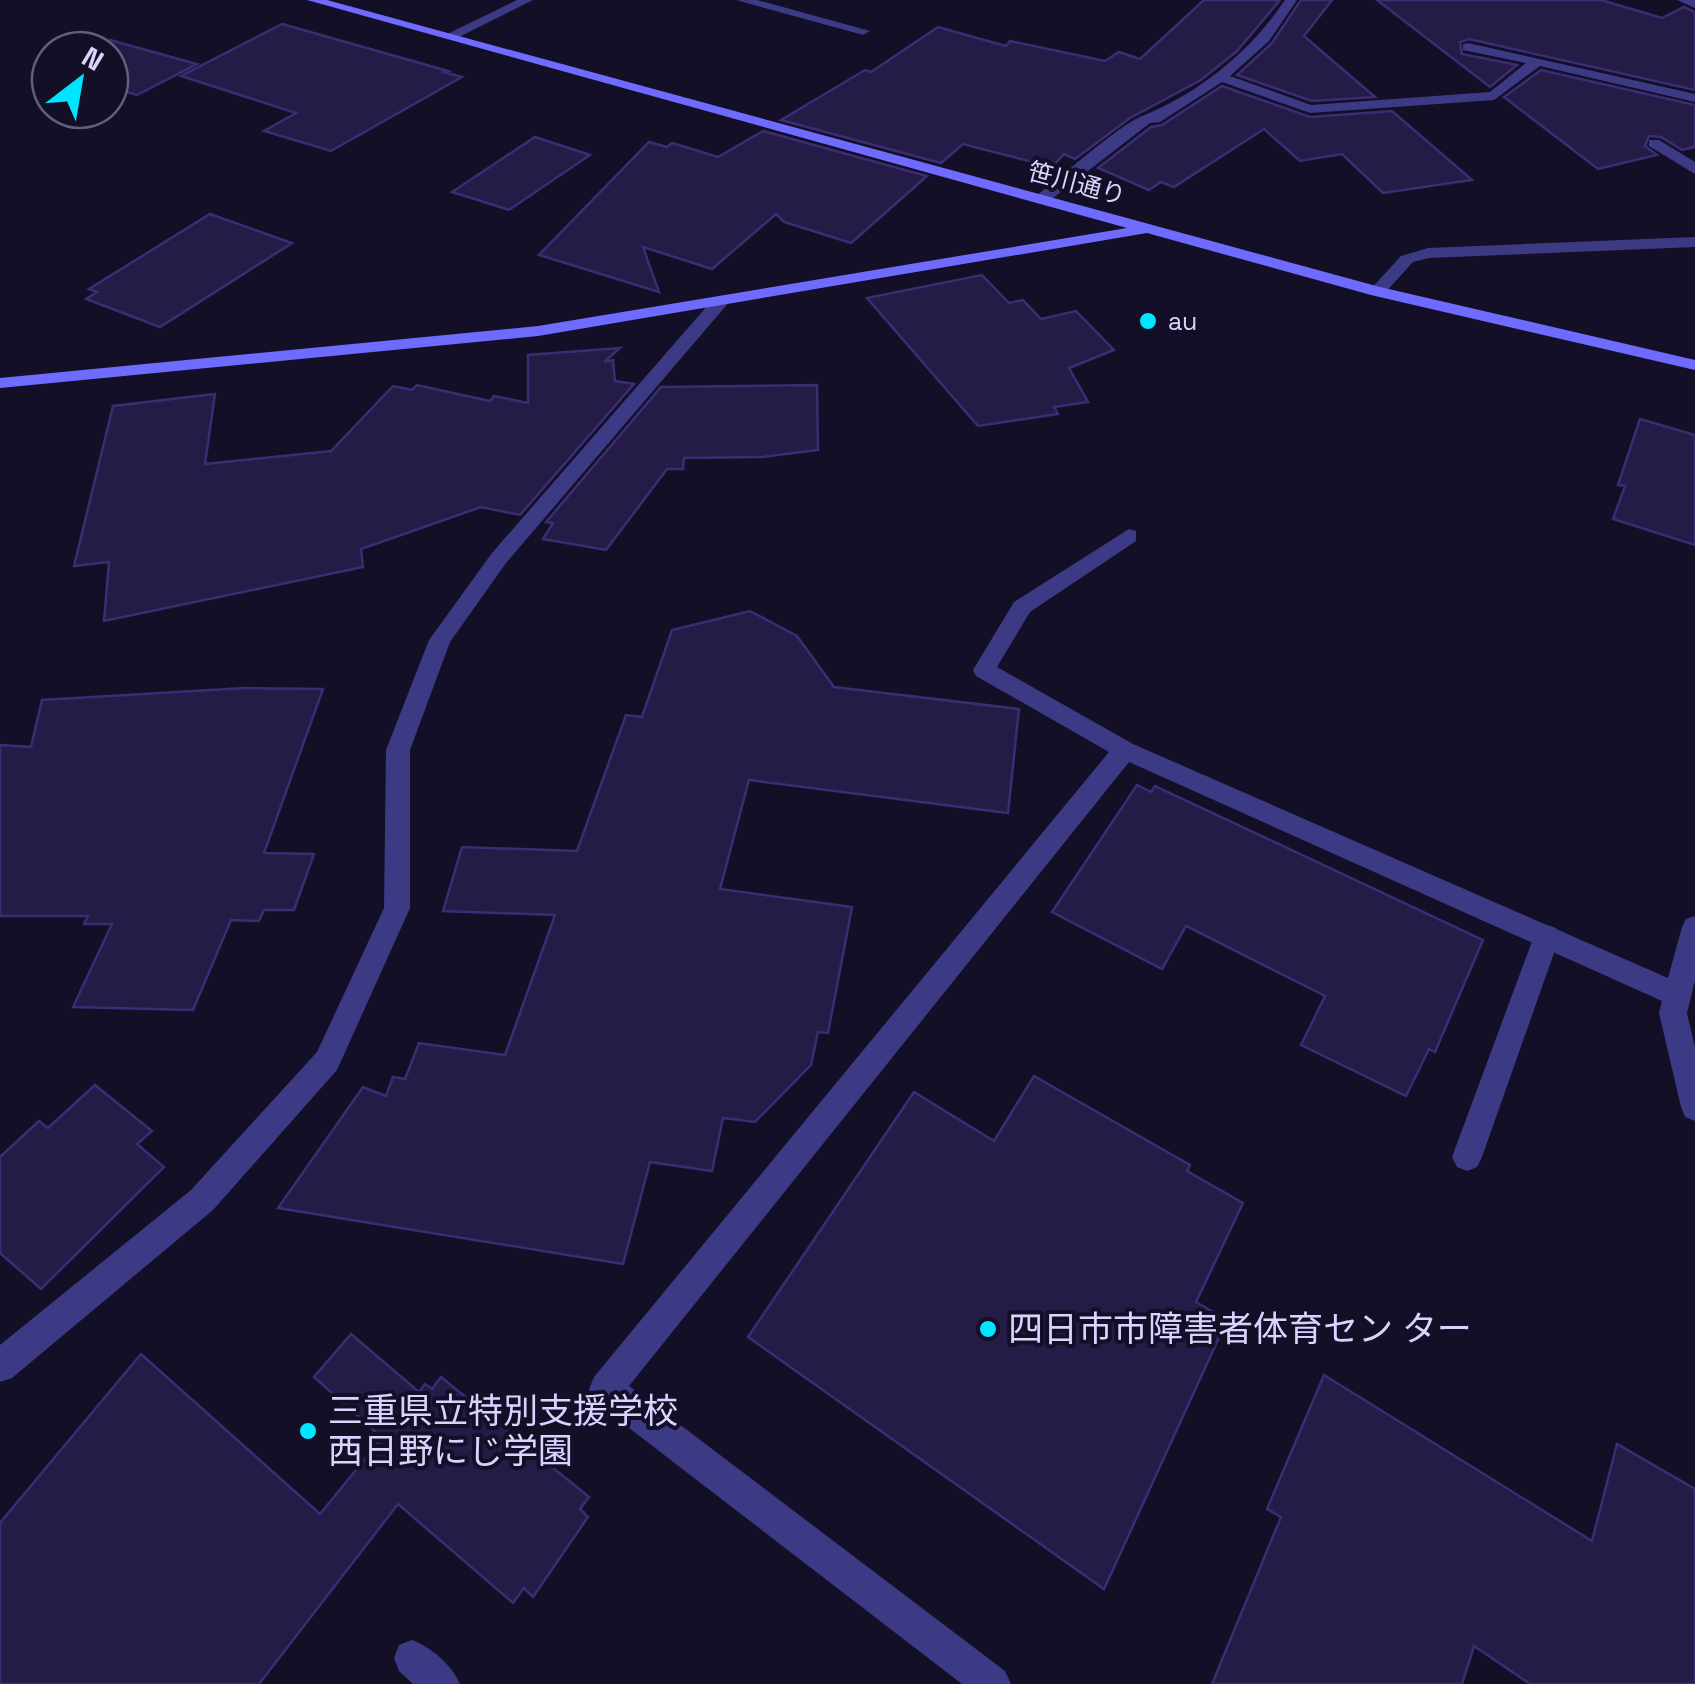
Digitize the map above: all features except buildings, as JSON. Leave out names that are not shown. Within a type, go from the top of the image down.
[{"type":"street","name":"笹川通り","points":[[314,0],[1377,291],[1695,365]]},
{"type":"street","points":[[450,36],[527,0]]},
{"type":"street","points":[[742,0],[864,31]]},
{"type":"street","points":[[1042,199],[1138,125],[1222,78],[1274,30],[1291,0]]},
{"type":"street","points":[[1683,0],[1695,4]]},
{"type":"street","points":[[1468,47],[1695,98]]},
{"type":"street","points":[[1222,78],[1310,109],[1494,96],[1536,61]]},
{"type":"street","points":[[1654,143],[1695,170]]},
{"type":"street","points":[[0,383],[538,331],[1151,228]]},
{"type":"street","points":[[1377,291],[1407,259],[1428,253],[1695,242]]},
{"type":"street","points":[[0,1366],[202,1200],[327,1061],[397,908],[398,750],[440,640],[499,558],[722,301]]},
{"type":"street","points":[[1129,536],[1022,607],[984,670],[1125,750],[1674,993]]},
{"type":"street","points":[[992,1684],[606,1389],[1125,750]]},
{"type":"street","points":[[1695,927],[1674,993],[1673,1013],[1695,1108]]},
{"type":"street","points":[[1466,1157],[1546,936]]},
{"type":"street","points":[[412,1658],[441,1684]]},
{"type":"place","name":"au","points":[[1148,321]]},
{"type":"place","name":"四日市市障害者体育セン ター","points":[[988,1329]]},
{"type":"place","name":"三重県立特別支援学校 西日野にじ学園","points":[[308,1431]]}]
